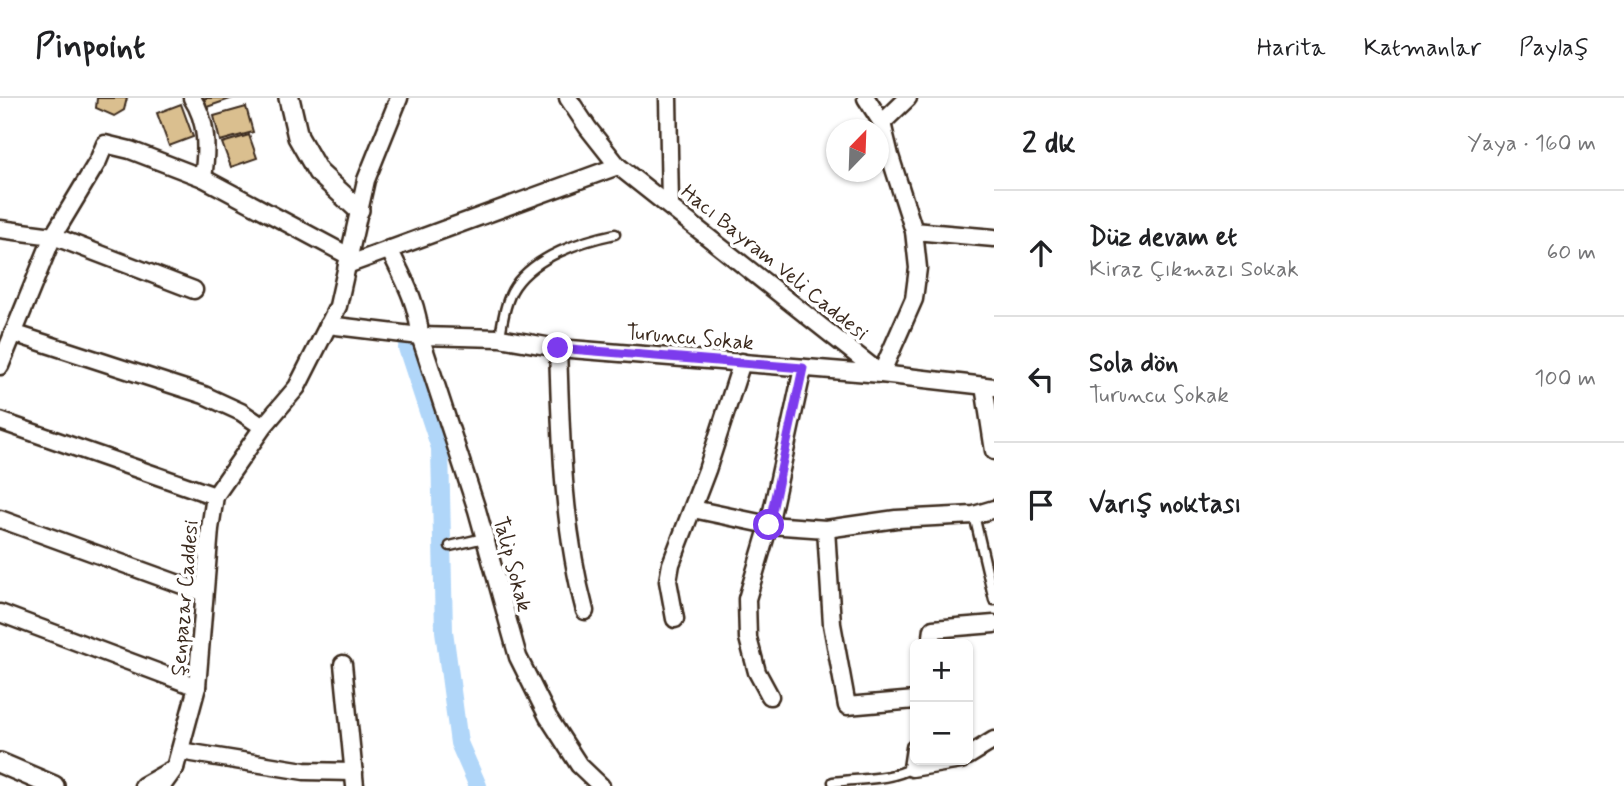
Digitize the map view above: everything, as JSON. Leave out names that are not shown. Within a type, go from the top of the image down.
[{"type":"street","points":[[191,98],[208,145],[203,178]]},
{"type":"street","points":[[289,98],[298,138],[318,172],[359,211]]},
{"type":"street","name":"Şenpazar Caddesi","points":[[162,786],[175,768],[197,687],[215,496],[263,426],[297,387],[338,306],[366,180],[398,98]]},
{"type":"street","name":"Hacı Bayram Veli Caddesi","points":[[568,98],[618,166],[881,374]]},
{"type":"street","points":[[668,98],[670,205]]},
{"type":"street","points":[[866,98],[879,119]]},
{"type":"street","points":[[887,119],[908,98]]},
{"type":"street","points":[[0,366],[53,236],[98,161],[105,144],[130,150],[203,178],[348,260],[389,250],[618,166]]},
{"type":"street","points":[[889,152],[914,231],[918,268],[914,299],[881,374],[989,386],[994,451]]},
{"type":"street","points":[[0,229],[53,236],[194,290]]},
{"type":"street","points":[[914,231],[994,238]]},
{"type":"street","name":"Talip Sokak","points":[[389,250],[414,298],[420,335],[444,404],[518,657],[548,717],[579,765],[601,786]]},
{"type":"street","name":"Turuncu Sokak","points":[[328,325],[420,335],[500,338],[558,348],[881,374]]},
{"type":"street","points":[[13,333],[204,395],[241,412],[263,426]]},
{"type":"street","points":[[558,348],[562,469],[572,555],[585,611]]},
{"type":"street","points":[[676,619],[668,581],[671,564],[693,509],[743,362]]},
{"type":"street","points":[[770,696],[757,672],[748,638],[747,599],[769,525],[803,368]]},
{"type":"street","points":[[0,421],[215,496]]},
{"type":"street","points":[[693,509],[769,525],[826,529],[896,519],[974,515],[994,509]]},
{"type":"street","points":[[0,519],[204,593]]},
{"type":"street","points":[[826,529],[832,624],[847,706],[910,700]]},
{"type":"street","points":[[0,613],[197,687]]},
{"type":"street","points":[[932,639],[933,629],[994,624]]},
{"type":"street","points":[[180,751],[355,779],[343,664]]},
{"type":"street","points":[[973,753],[994,740]]},
{"type":"street","points":[[0,763],[54,786]]},
{"type":"street","points":[[912,765],[912,768],[930,765]]},
{"type":"street","points":[[143,786],[175,768]]},
{"type":"lane","points":[[500,338],[501,324],[514,287],[536,265],[583,243],[615,234]]},
{"type":"lane","points":[[974,515],[994,600]]},
{"type":"lane","points":[[450,546],[484,538]]},
{"type":"lane","points":[[833,782],[873,779],[901,774],[912,768]]},
{"type":"building","points":[[97,98],[127,98],[124,110],[114,116],[96,108]]},
{"type":"building","points":[[204,98],[233,98],[207,107]]},
{"type":"building","points":[[181,104],[193,137],[169,146],[157,113]]},
{"type":"building","points":[[246,107],[253,132],[220,141],[214,116]]},
{"type":"building","points":[[249,135],[257,158],[231,167],[222,143]]},
{"type":"waterway","points":[[407,348],[440,448],[444,631],[459,743],[478,786]]},
{"type":"route","points":[[558,348],[803,368],[769,525]]}]
